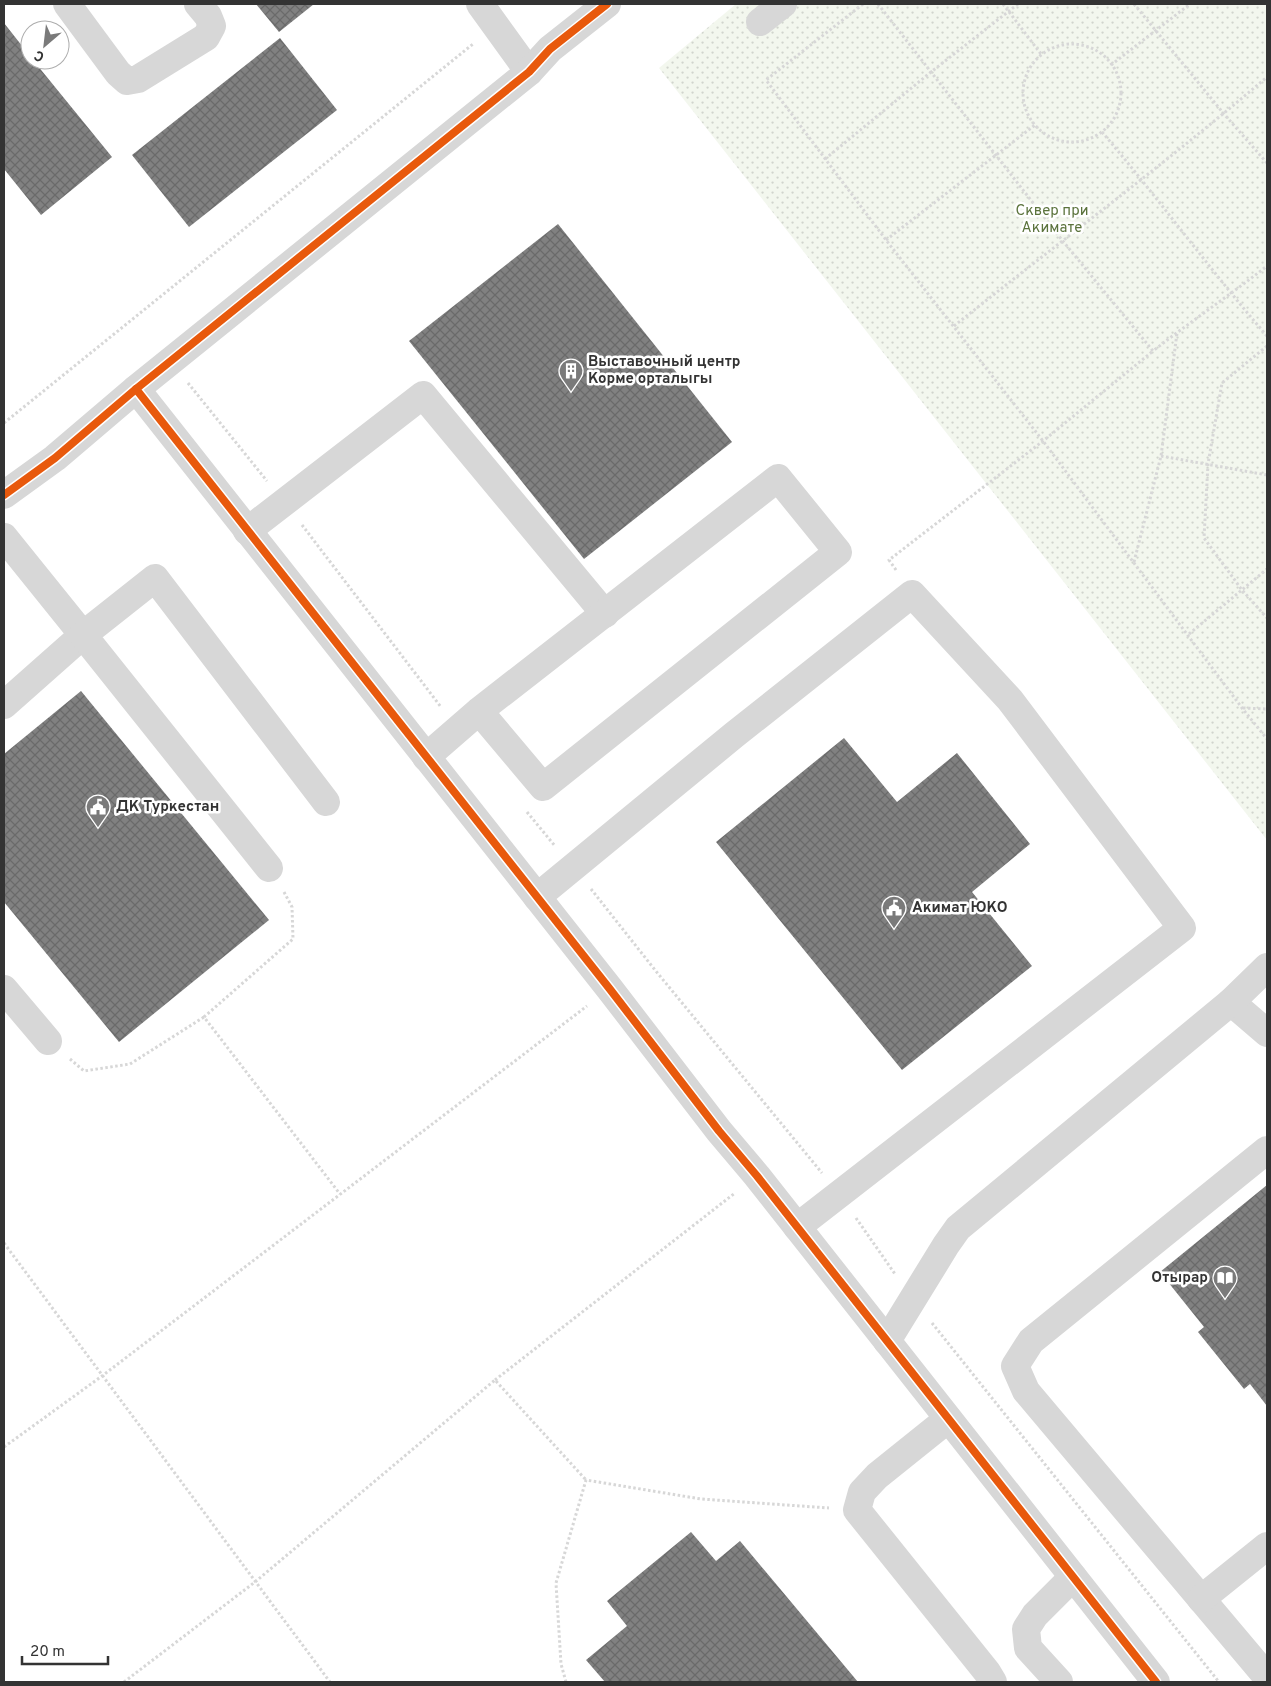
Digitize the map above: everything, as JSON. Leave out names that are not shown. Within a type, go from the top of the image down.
[{"type":"street","points":[[67,4],[118,73],[128,81],[138,79],[206,37],[212,26],[208,16],[198,4]]},
{"type":"street","points":[[480,4],[529,72]]},
{"type":"street","points":[[4,495],[54,458],[170,361],[529,72],[550,49],[607,4]]},
{"type":"street","points":[[760,22],[783,4]]},
{"type":"street","points":[[136,389],[609,988],[719,1131],[757,1176],[1156,1682]]},
{"type":"street","points":[[247,530],[423,395],[605,614]]},
{"type":"street","points":[[426,757],[479,711],[778,478],[838,552],[543,787],[479,711]]},
{"type":"street","points":[[4,537],[269,868]]},
{"type":"street","points":[[4,705],[83,635],[155,578],[326,802]]},
{"type":"street","points":[[537,897],[912,594],[1010,700],[1182,928],[797,1227]]},
{"type":"street","points":[[887,1341],[958,1228],[1231,1002],[1267,967]]},
{"type":"street","points":[[4,989],[48,1041]]},
{"type":"street","points":[[1231,1002],[1267,1033]]},
{"type":"street","points":[[1267,1150],[1031,1341],[1015,1366],[1026,1391],[1267,1677]]},
{"type":"street","points":[[948,1419],[877,1476],[862,1492],[857,1510],[993,1682]]},
{"type":"street","points":[[1201,1599],[1267,1546]]},
{"type":"street","points":[[1059,1682],[1028,1648],[1026,1630],[1036,1615],[1073,1576]]},
{"type":"path","points":[[863,4],[766,80],[886,240],[1043,441],[1267,739]]},
{"type":"path","points":[[878,4],[1062,240],[1153,351]]},
{"type":"path","points":[[1003,4],[1041,54]]},
{"type":"path","points":[[825,159],[1018,4]]},
{"type":"path","points":[[1134,4],[1224,114],[1267,163]]},
{"type":"path","points":[[1112,65],[1190,4]]},
{"type":"path","points":[[4,423],[496,25]]},
{"type":"path","points":[[1067,44],[1081,45],[1094,50],[1106,58],[1112,65],[1120,82],[1121,96],[1112,122],[1102,132],[1090,139],[1062,142],[1049,137],[1038,129],[1029,118],[1024,105],[1022,91],[1025,77],[1032,64],[1041,54],[1053,47],[1067,44]]},
{"type":"path","points":[[954,326],[1062,240],[1143,180],[1267,78]]},
{"type":"path","points":[[886,240],[1034,125]]},
{"type":"path","points":[[1102,132],[1143,180],[1231,294],[1267,336]]},
{"type":"path","points":[[912,594],[888,560],[1043,441],[1177,332],[1267,266]]},
{"type":"path","points":[[1134,562],[1161,456],[1177,332]]},
{"type":"path","points":[[1267,346],[1222,383],[1208,464],[1204,538],[1242,590],[1267,618]]},
{"type":"path","points":[[170,361],[284,502],[458,729]]},
{"type":"path","points":[[1161,456],[1267,475]]},
{"type":"path","points":[[1188,634],[1267,569]]},
{"type":"path","points":[[1242,708],[1267,709]]},
{"type":"path","points":[[522,806],[839,1194],[913,1299],[1219,1682]]},
{"type":"path","points":[[48,1041],[84,1071],[112,1067],[130,1064],[204,1016],[293,939],[292,907],[269,868]]},
{"type":"path","points":[[4,1447],[102,1376],[609,988]]},
{"type":"path","points":[[204,1016],[340,1194]]},
{"type":"path","points":[[124,1682],[256,1582],[495,1380],[757,1176]]},
{"type":"path","points":[[4,1243],[330,1682]]},
{"type":"path","points":[[495,1380],[586,1480],[701,1499],[857,1510]]},
{"type":"path","points":[[566,1682],[560,1664],[556,1583],[586,1480]]},
{"type":"green space","name":"Сквер при Акимате","points":[[736,4],[1267,4],[1267,840],[659,68]]},
{"type":"building","points":[[256,4],[314,4],[279,32]]},
{"type":"building","points":[[4,23],[20,43],[20,70],[41,70],[112,157],[41,215],[4,169]]},
{"type":"building","points":[[280,38],[337,110],[189,227],[132,155]]},
{"type":"building","name":"Выставочный центр Корме орталыгы","points":[[558,224],[732,442],[584,559],[409,341]]},
{"type":"building","name":"ДК Туркестан","points":[[81,691],[269,920],[119,1042],[4,902],[4,754]]},
{"type":"building","name":"Акимат ЮКО","points":[[844,738],[897,802],[957,753],[1030,844],[972,892],[1032,966],[902,1070],[716,842]]},
{"type":"building","name":"Отырар","points":[[1267,1185],[1267,1406],[1250,1384],[1244,1389],[1198,1332],[1204,1327],[1160,1272]]},
{"type":"building","points":[[691,1532],[716,1561],[740,1541],[858,1682],[605,1682],[586,1660],[627,1626],[607,1601]]},
{"type":"cycle path","points":[[4,495],[55,458],[136,389],[529,72],[550,49],[607,4]]},
{"type":"cycle path","points":[[136,389],[609,988],[719,1131],[757,1176],[1156,1682]]},
{"type":"place","name":"Выставочный центр Корме орталыгы","points":[[571,392]]},
{"type":"place","name":"ДК Туркестан","points":[[98,828]]},
{"type":"place","name":"Акимат ЮКО","points":[[894,929]]},
{"type":"place","name":"Отырар","points":[[1225,1299]]}]
